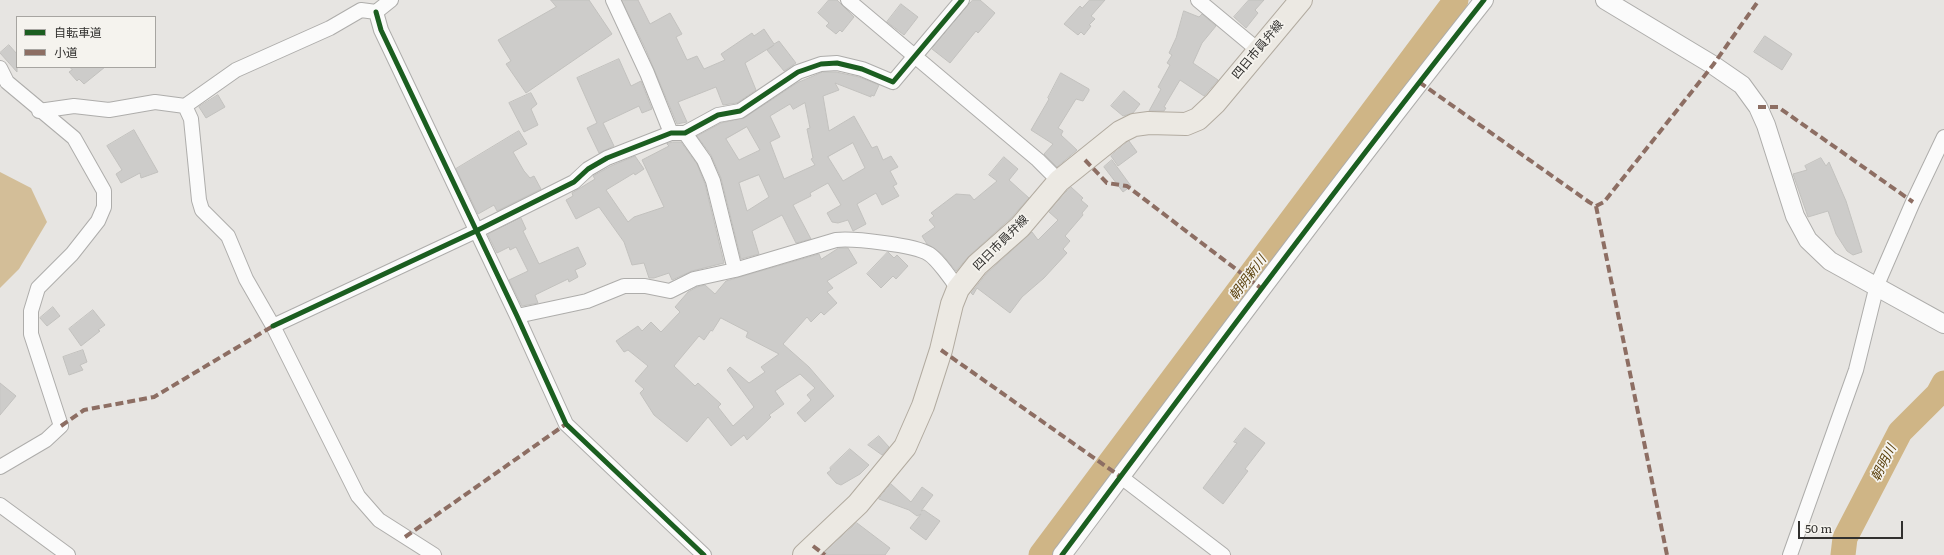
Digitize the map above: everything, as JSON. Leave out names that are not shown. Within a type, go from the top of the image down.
[{"type":"main road","name":"四日市員弁線","points":[[804,555],[858,504],[905,447],[923,406],[941,350],[952,304],[958,289],[977,265],[1020,227],[1059,180],[1120,132],[1134,125],[1149,123],[1186,124],[1198,119],[1215,103],[1301,0]]},
{"type":"street","points":[[45,115],[74,106],[109,110],[155,102],[185,106],[236,70],[330,28],[361,10],[376,12],[391,0]]},
{"type":"street","points":[[613,0],[647,73],[671,133]]},
{"type":"street","points":[[848,0],[1038,160],[1059,180]]},
{"type":"street","points":[[273,326],[476,231],[574,182],[588,169],[607,158],[671,133],[685,133],[718,115],[740,111],[798,72],[821,64],[837,63],[862,69],[893,82],[962,0]]},
{"type":"street","points":[[1198,0],[1258,50]]},
{"type":"street","points":[[1062,555],[1414,88],[1484,0]]},
{"type":"street","points":[[1605,0],[1713,65],[1742,85],[1758,107],[1766,125],[1794,216],[1808,240],[1830,261],[1882,288],[1944,324]]},
{"type":"street","points":[[376,12],[381,30],[517,316],[566,424],[704,555]]},
{"type":"street","points":[[0,68],[7,82],[74,138],[104,191],[104,207],[98,221],[72,254],[38,288],[31,311],[31,334],[60,426],[46,440],[0,467]]},
{"type":"street","points":[[185,106],[191,119],[199,200],[202,210],[228,236],[246,278],[273,326],[358,496],[379,520],[434,555]]},
{"type":"street","points":[[685,133],[704,160],[713,181],[735,270]]},
{"type":"street","points":[[1790,555],[1856,370],[1882,288],[1913,202],[1944,136]]},
{"type":"street","points":[[517,316],[587,301],[624,286],[645,286],[670,291],[694,279],[735,270],[836,240],[849,239],[914,248],[930,254],[958,289]]},
{"type":"street","points":[[1120,477],[1223,555]]},
{"type":"street","points":[[0,505],[68,555]]},
{"type":"shaded area","points":[[0,172],[31,188],[47,222],[19,269],[0,288]]},
{"type":"building","points":[[551,0],[589,0],[612,34],[526,93],[506,64],[511,61],[498,40],[556,7]]},
{"type":"building","points":[[622,0],[638,0],[650,24],[670,13],[682,34],[676,37],[687,60],[697,56],[704,69],[725,60],[721,54],[752,33],[754,36],[764,29],[774,44],[779,41],[796,63],[784,71],[767,50],[774,45],[745,63],[756,90],[737,103],[723,105],[716,87],[678,102],[687,122],[677,124],[646,50]]},
{"type":"building","points":[[829,0],[837,0],[854,17],[842,32],[840,30],[836,34],[826,26],[829,23],[818,13]]},
{"type":"building","points":[[973,0],[980,0],[995,13],[978,33],[976,31],[950,63],[932,49]]},
{"type":"building","points":[[1090,0],[1105,0],[1091,16],[1095,19],[1089,25],[1091,26],[1084,35],[1081,32],[1078,35],[1064,24],[1080,6],[1082,8]]},
{"type":"building","points":[[1249,0],[1264,0],[1255,10],[1258,13],[1246,28],[1234,17]]},
{"type":"building","points":[[901,4],[918,17],[904,35],[887,22]]},
{"type":"building","points":[[1184,11],[1199,17],[1202,14],[1216,26],[1202,43],[1193,63],[1218,80],[1204,96],[1180,80],[1164,107],[1166,108],[1164,111],[1149,111],[1161,89],[1158,87],[1170,65],[1167,63],[1172,55],[1169,53],[1176,38]]},
{"type":"building","points":[[1765,36],[1792,54],[1782,70],[1754,52]]},
{"type":"building","points":[[9,45],[16,53],[17,72],[0,53]]},
{"type":"building","points":[[619,59],[631,86],[641,81],[652,109],[642,113],[639,106],[603,123],[614,146],[599,153],[587,128],[597,123],[577,78]]},
{"type":"building","points":[[71,68],[104,68],[84,84],[79,79],[77,81],[69,72],[72,70]]},
{"type":"building","points":[[823,72],[836,72],[859,77],[879,85],[874,96],[871,95],[871,97],[835,83],[839,90],[823,96],[829,131],[854,116],[872,148],[877,146],[883,160],[891,156],[898,167],[890,171],[897,184],[893,186],[899,196],[882,205],[876,193],[857,204],[866,224],[853,231],[848,220],[838,223],[832,222],[827,213],[841,205],[828,183],[810,193],[811,196],[793,205],[811,239],[796,243],[782,215],[752,231],[759,254],[741,259],[721,178],[711,155],[697,136],[721,123],[744,118],[797,83]],"holes":[[[805,103],[810,128],[807,129],[813,158],[811,159],[815,165],[784,179],[770,142],[780,137],[770,116],[790,104],[793,109]],[[747,127],[760,150],[739,160],[726,139]],[[853,143],[865,168],[843,181],[828,157]],[[759,175],[769,197],[747,211],[739,183]]]},
{"type":"building","points":[[1061,73],[1089,89],[1089,91],[1083,101],[1076,99],[1058,128],[1063,131],[1061,135],[1077,150],[1057,167],[1044,154],[1053,144],[1031,130],[1049,99],[1048,98]]},
{"type":"building","points":[[1124,91],[1140,104],[1133,113],[1123,116],[1111,106]]},
{"type":"building","points":[[531,93],[537,104],[531,109],[538,125],[524,132],[509,103]]},
{"type":"building","points":[[218,95],[225,107],[206,118],[199,107]]},
{"type":"building","points":[[134,130],[158,172],[141,178],[140,173],[121,183],[116,174],[122,170],[107,146]]},
{"type":"building","points":[[519,131],[527,144],[513,152],[524,171],[530,178],[534,176],[541,189],[497,211],[494,205],[478,214],[456,169]]},
{"type":"building","points":[[1129,141],[1137,152],[1118,166],[1111,156]]},
{"type":"building","points":[[681,142],[697,164],[705,184],[724,263],[692,271],[672,280],[669,273],[654,278],[649,278],[644,263],[632,265],[624,242],[599,207],[576,219],[566,200],[573,196],[572,193],[595,179],[593,176],[611,166],[635,156],[644,169],[635,175],[634,173],[606,190],[628,222],[634,217],[664,207],[642,160],[669,146],[667,144]]},
{"type":"building","points":[[1004,157],[1018,169],[1009,180],[1029,198],[1011,218],[969,256],[956,271],[942,254],[927,244],[922,236],[935,227],[929,220],[934,216],[931,213],[956,194],[970,195],[974,200],[997,181],[989,175]]},
{"type":"building","points":[[1821,158],[1826,166],[1829,162],[1846,201],[1862,252],[1853,255],[1847,251],[1836,234],[1828,211],[1808,217],[1793,174],[1807,170],[1805,166]]},
{"type":"building","points":[[1112,160],[1131,186],[1123,192],[1104,167]]},
{"type":"building","points":[[1071,187],[1083,198],[1081,200],[1088,206],[1082,213],[1083,215],[1065,236],[1070,241],[1063,249],[1067,253],[1044,278],[1022,297],[1010,313],[977,288],[973,295],[971,293],[986,274],[1032,232],[1038,240],[1058,220],[1049,212]]},
{"type":"building","points":[[521,218],[526,229],[523,231],[539,264],[578,247],[586,264],[575,270],[578,277],[569,282],[568,279],[535,295],[538,303],[522,306],[509,280],[528,271],[516,247],[510,250],[509,247],[497,253],[488,235]]},
{"type":"building","points":[[839,248],[848,248],[857,263],[827,281],[833,288],[827,292],[837,303],[824,315],[821,312],[811,322],[807,317],[783,344],[809,367],[834,396],[805,422],[797,413],[811,400],[807,395],[815,388],[800,374],[775,391],[784,404],[769,415],[771,417],[747,440],[744,435],[731,446],[708,417],[687,442],[654,415],[640,393],[644,389],[635,381],[648,366],[628,350],[624,352],[616,341],[638,326],[642,331],[651,322],[661,332],[680,312],[675,307],[688,292],[697,287],[705,285],[715,294],[726,281],[819,254],[821,259]],"holes":[[[721,318],[748,332],[746,337],[779,354],[761,367],[765,372],[749,383],[730,367],[727,370],[754,407],[733,426],[718,407],[721,404],[698,383],[695,386],[674,366],[699,336],[704,340]]]},
{"type":"building","points":[[888,252],[894,258],[897,255],[908,266],[896,279],[893,276],[881,288],[867,274]]},
{"type":"building","points":[[53,307],[60,316],[47,326],[40,318]]},
{"type":"building","points":[[93,310],[105,325],[98,330],[100,331],[81,346],[69,329]]},
{"type":"building","points":[[83,350],[87,362],[80,365],[83,370],[69,375],[63,357]]},
{"type":"building","points":[[0,383],[16,396],[0,415]]},
{"type":"building","points":[[1245,428],[1265,443],[1245,469],[1248,471],[1223,504],[1203,488],[1237,443],[1234,442]]},
{"type":"building","points":[[879,436],[889,447],[882,455],[868,445]]},
{"type":"building","points":[[850,449],[869,465],[860,474],[841,485],[836,483],[827,473],[831,470],[830,468]]},
{"type":"building","points":[[891,484],[911,502],[922,487],[933,495],[921,511],[924,510],[940,521],[926,540],[910,528],[921,514],[917,516],[909,510],[879,499]]},
{"type":"building","points":[[857,523],[890,548],[885,555],[826,555],[827,553],[825,552]]},
{"type":"waterway","name":"朝明新川","points":[[1041,555],[1456,0]]},
{"type":"waterway","name":"朝明川","points":[[1843,555],[1845,538],[1900,432],[1938,394],[1944,383]]},
{"type":"marked path","points":[[1419,82],[1596,206],[1604,202],[1713,65],[1759,0]]},
{"type":"marked path","points":[[1758,107],[1778,107],[1913,202]]},
{"type":"marked path","points":[[1085,160],[1107,183],[1127,186],[1262,289]]},
{"type":"marked path","points":[[1596,206],[1667,555]]},
{"type":"marked path","points":[[61,426],[84,410],[154,397],[273,326]]},
{"type":"marked path","points":[[941,350],[1121,477]]},
{"type":"marked path","points":[[405,537],[566,424]]},
{"type":"marked path","points":[[813,546],[825,555]]},
{"type":"cycle path","points":[[273,326],[476,231],[574,182],[588,169],[607,158],[671,133],[685,133],[718,115],[740,111],[798,72],[821,64],[837,63],[862,69],[893,82],[962,0]]},
{"type":"cycle path","points":[[1062,555],[1324,207],[1484,0]]},
{"type":"cycle path","points":[[376,12],[381,30],[517,316],[566,424],[704,555]]}]
